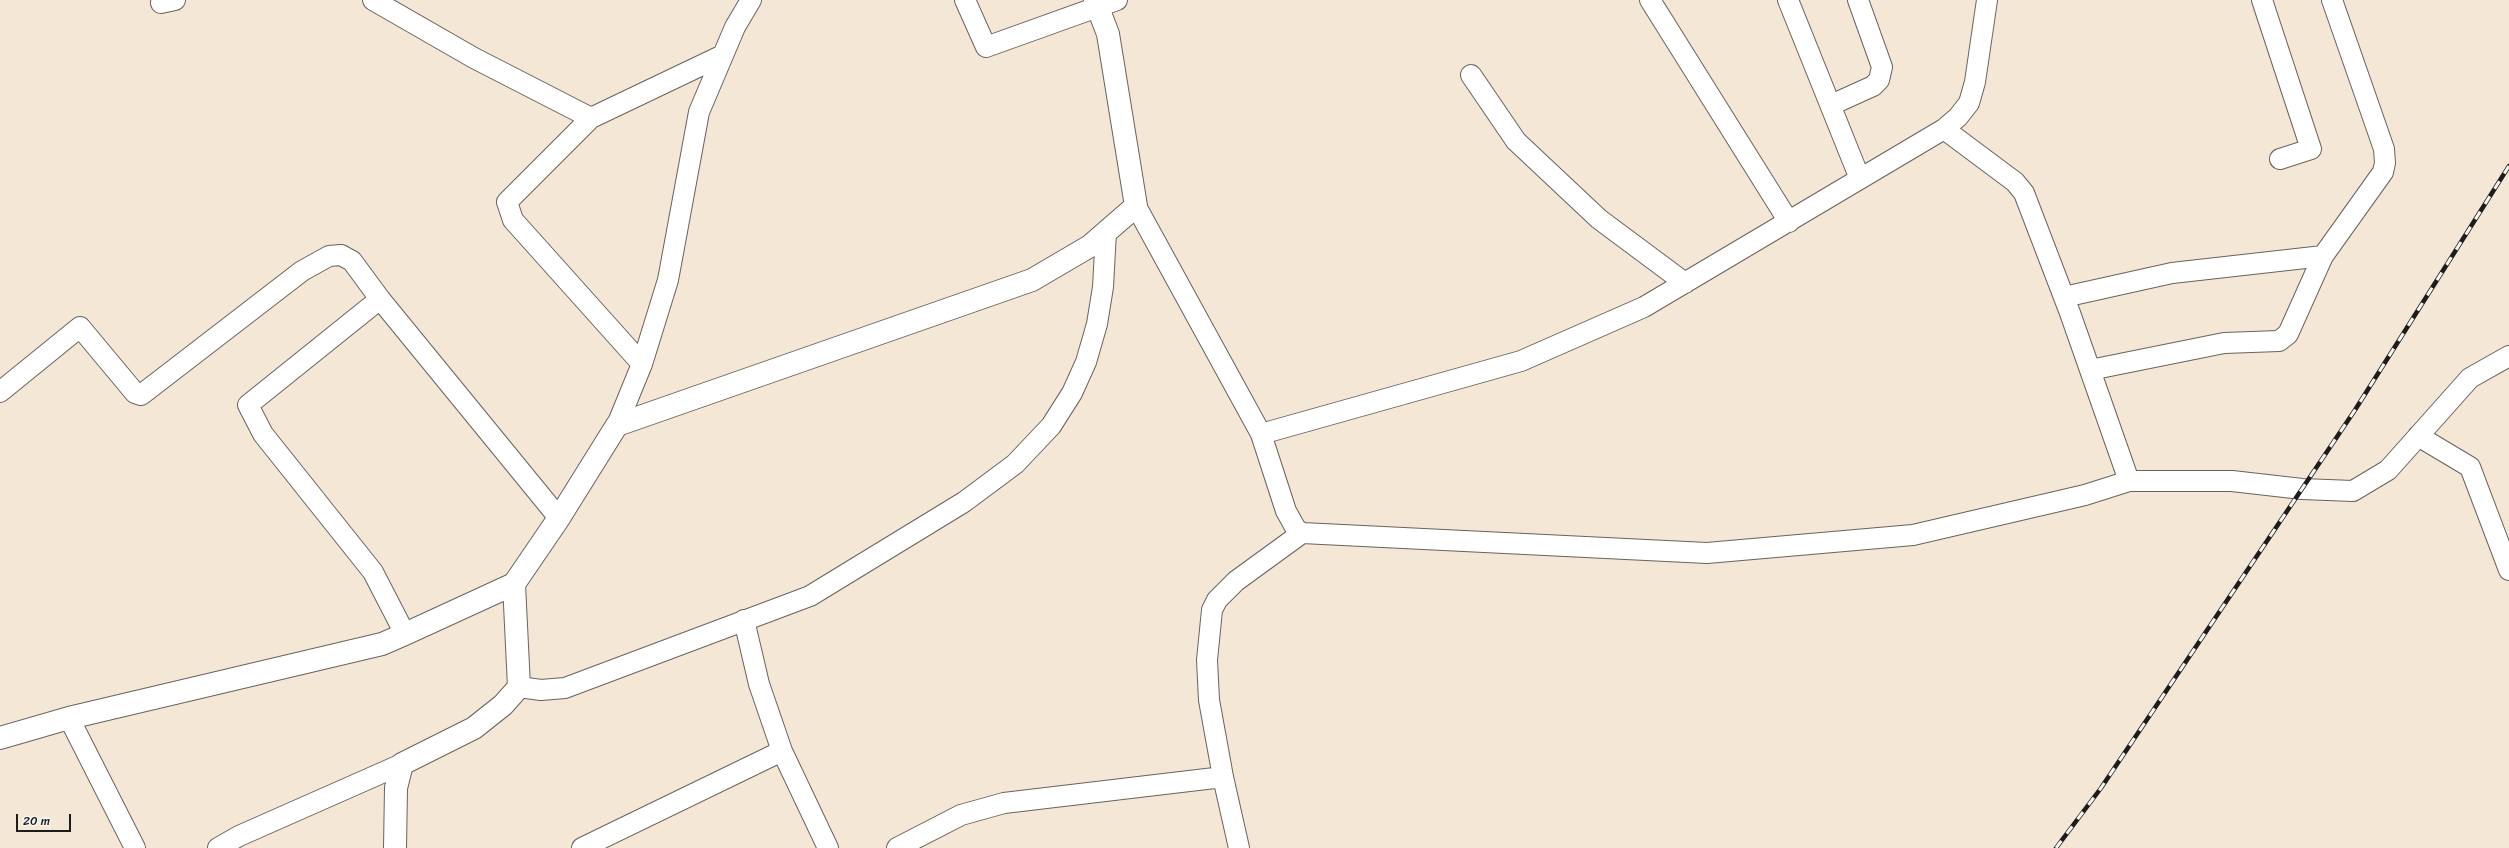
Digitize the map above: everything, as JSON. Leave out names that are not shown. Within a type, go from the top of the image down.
[{"type":"street","points":[[373,0],[474,58],[591,118]]},
{"type":"street","points":[[0,738],[69,718],[382,644],[514,584],[559,518],[617,425],[642,364],[668,280],[699,112],[735,27],[751,0]]},
{"type":"street","points":[[964,0],[986,47],[1103,2],[1136,206],[1261,434],[1286,510],[1296,529],[1302,533],[1707,553],[1913,535],[2085,495],[2129,481],[2232,481],[2302,489],[2353,491],[2388,470],[2470,378],[2509,356]]},
{"type":"street","points":[[1650,0],[1789,222]]},
{"type":"street","points":[[1788,0],[1860,179]]},
{"type":"street","points":[[1831,105],[1873,86],[1880,80],[1882,68],[1858,0]]},
{"type":"street","points":[[1261,434],[1521,361],[1644,307],[1789,222],[1944,129],[1958,117],[1969,103],[1975,82],[1987,0]]},
{"type":"street","points":[[2262,0],[2311,149],[2280,159]]},
{"type":"street","points":[[2090,370],[2224,343],[2283,340],[2292,327],[2324,256],[2382,172],[2385,163],[2384,149],[2332,0]]},
{"type":"street","points":[[642,364],[513,220],[506,202],[591,118],[723,55]]},
{"type":"street","points":[[1471,75],[1516,142],[1599,219],[1685,283]]},
{"type":"street","points":[[1944,129],[2015,182],[2024,193],[2064,297],[2129,481]]},
{"type":"street","points":[[617,425],[1032,280],[1090,246],[1136,206]]},
{"type":"street","points":[[519,687],[541,690],[565,688],[810,596],[964,502],[1020,459],[1051,426],[1072,393],[1086,362],[1097,324],[1103,287],[1106,232]]},
{"type":"street","points":[[0,392],[80,327],[134,393],[141,395],[302,271],[334,254],[347,257],[352,261],[380,299],[559,518]]},
{"type":"street","points":[[2064,297],[2172,273],[2324,256]]},
{"type":"street","points":[[380,299],[248,405],[263,434],[373,572],[405,634]]},
{"type":"street","points":[[2418,436],[2470,467],[2509,570]]},
{"type":"street","points":[[1239,848],[1223,777],[1209,700],[1207,660],[1212,610],[1217,600],[1236,581],[1302,533]]},
{"type":"street","points":[[218,848],[240,836],[402,764],[474,728],[493,713],[519,687],[514,584]]},
{"type":"street","points":[[744,620],[759,684],[782,751],[828,848]]},
{"type":"street","points":[[69,718],[135,848]]},
{"type":"street","points":[[582,848],[616,841],[782,751]]},
{"type":"street","points":[[395,848],[396,788],[402,764]]},
{"type":"street","points":[[897,848],[961,815],[1004,802],[1223,777]]},
{"type":"railway","points":[[2056,848],[2101,788],[2355,410],[2509,166]]}]
